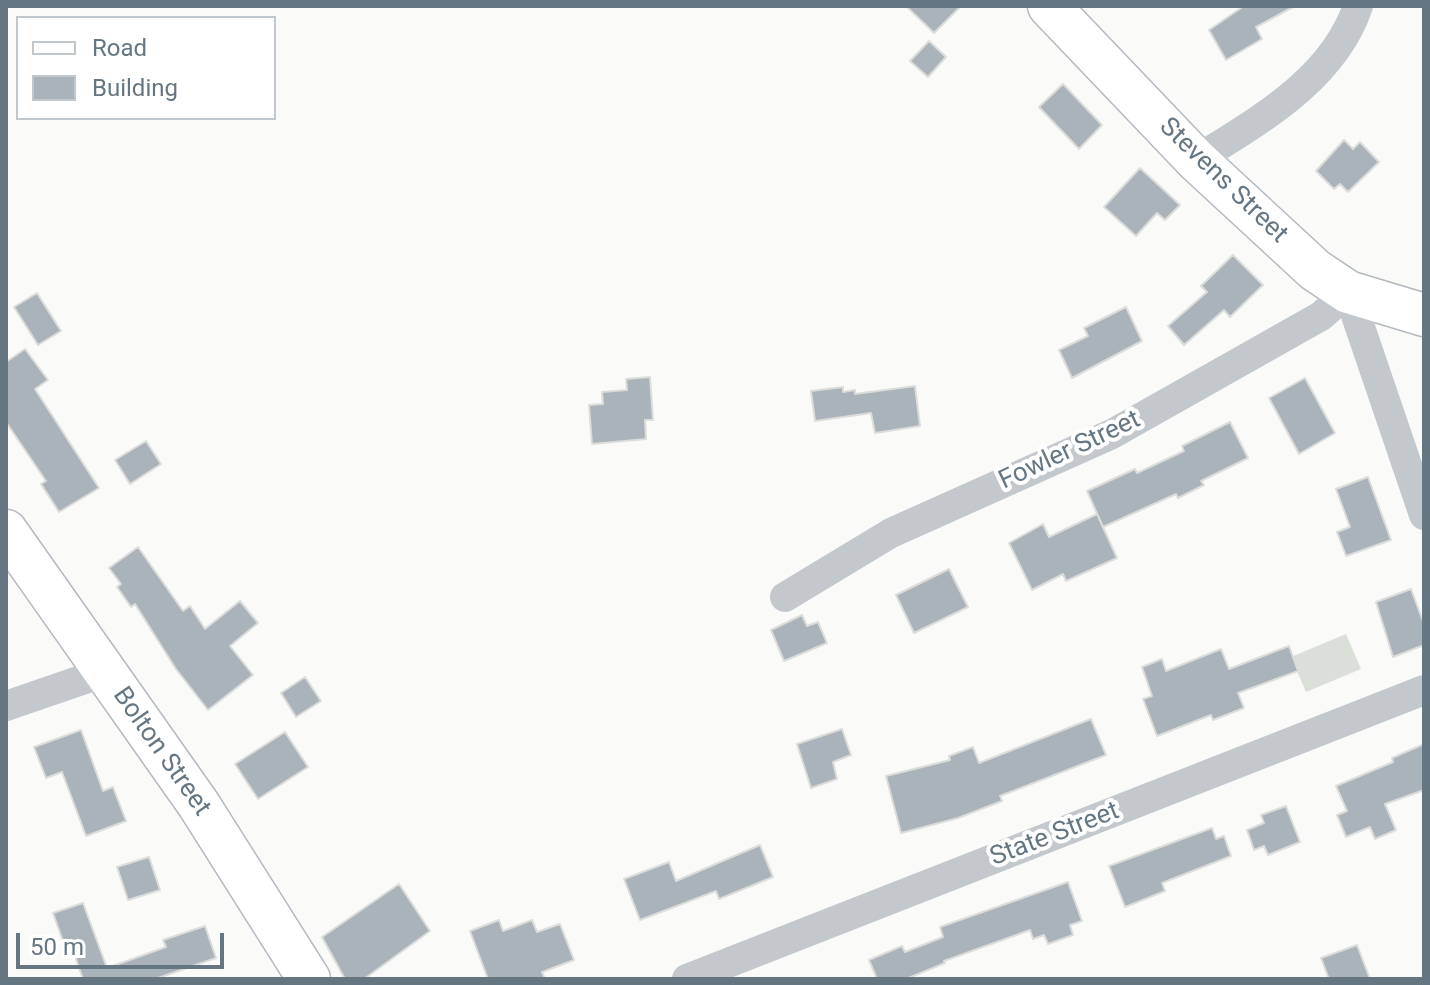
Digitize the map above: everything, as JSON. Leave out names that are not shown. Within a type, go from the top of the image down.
[{"type":"main road","name":"Stevens Street","points":[[1049,6],[1196,160],[1315,270],[1348,292],[1424,315]]},
{"type":"main road","name":"Bolton Street","points":[[6,531],[199,805],[309,979]]},
{"type":"street","points":[[1196,160],[1279,108],[1328,58],[1353,20],[1358,6]]},
{"type":"street","points":[[1348,292],[1424,515]]},
{"type":"street","name":"Fowler Street","points":[[785,597],[891,533],[1112,434],[1321,316],[1348,292]]},
{"type":"street","points":[[6,706],[105,672]]},
{"type":"street","name":"State Street","points":[[687,979],[1424,690]]},
{"type":"shaded area","points":[[1346,634],[1361,669],[1306,692],[1291,657]]},
{"type":"building","points":[[906,6],[961,6],[934,33]]},
{"type":"building","points":[[1244,6],[1295,6],[1256,27],[1262,39],[1226,60],[1209,30]]},
{"type":"building","points":[[929,41],[946,57],[928,77],[910,61]]},
{"type":"building","points":[[1063,84],[1102,125],[1079,149],[1039,107]]},
{"type":"building","points":[[1344,140],[1353,149],[1360,142],[1379,162],[1348,192],[1340,184],[1334,189],[1316,171]]},
{"type":"building","points":[[1140,168],[1180,205],[1165,220],[1157,213],[1136,236],[1104,207]]},
{"type":"building","points":[[1233,255],[1263,285],[1230,317],[1224,310],[1184,345],[1168,326],[1207,292],[1201,286]]},
{"type":"building","points":[[37,293],[61,331],[38,345],[14,307]]},
{"type":"building","points":[[1126,307],[1142,341],[1072,378],[1059,350],[1088,336],[1084,328]]},
{"type":"building","points":[[25,349],[48,380],[35,389],[99,488],[59,512],[41,484],[46,481],[6,422],[6,362]]},
{"type":"building","points":[[650,377],[653,420],[645,420],[646,439],[592,444],[589,405],[603,404],[602,392],[627,390],[626,379]]},
{"type":"building","points":[[1305,378],[1335,433],[1299,454],[1269,398]]},
{"type":"building","points":[[915,386],[920,426],[875,433],[871,413],[815,421],[811,391],[843,387],[843,392],[855,390],[855,394]]},
{"type":"building","points":[[1230,422],[1248,458],[1201,481],[1204,485],[1178,498],[1176,494],[1103,527],[1087,491],[1135,469],[1137,473],[1184,451],[1182,446]]},
{"type":"building","points":[[146,441],[161,464],[130,484],[115,460]]},
{"type":"building","points":[[1368,477],[1391,540],[1346,556],[1337,532],[1350,527],[1336,489]]},
{"type":"building","points":[[1097,514],[1117,558],[1066,581],[1063,574],[1032,590],[1009,543],[1043,524],[1049,537]]},
{"type":"building","points":[[138,547],[183,611],[190,606],[205,629],[240,601],[258,623],[230,646],[253,675],[208,710],[176,669],[135,604],[131,607],[117,587],[121,584],[109,568]]},
{"type":"building","points":[[949,569],[968,607],[914,633],[896,595]]},
{"type":"building","points":[[1411,589],[1424,624],[1424,645],[1393,657],[1376,602]]},
{"type":"building","points":[[802,615],[807,626],[818,622],[827,643],[784,661],[771,630]]},
{"type":"building","points":[[1289,646],[1298,671],[1238,693],[1244,708],[1213,720],[1211,715],[1157,736],[1143,699],[1152,696],[1142,667],[1162,659],[1166,671],[1221,649],[1229,669]]},
{"type":"building","points":[[305,677],[321,701],[296,717],[281,693]]},
{"type":"building","points":[[1091,719],[1106,755],[1000,796],[1002,801],[958,818],[901,833],[886,776],[950,760],[949,756],[973,747],[979,763]]},
{"type":"building","points":[[842,729],[851,755],[833,762],[837,779],[811,788],[797,744]]},
{"type":"building","points":[[81,730],[103,791],[113,787],[126,821],[86,836],[62,772],[46,778],[34,747]]},
{"type":"building","points":[[285,732],[308,767],[258,799],[235,764]]},
{"type":"building","points":[[1424,744],[1424,790],[1385,804],[1396,830],[1375,839],[1370,827],[1346,837],[1337,815],[1347,811],[1336,786],[1393,762],[1392,758]]},
{"type":"building","points":[[1286,806],[1300,842],[1268,855],[1264,846],[1254,850],[1247,830],[1264,823],[1261,815]]},
{"type":"building","points":[[1212,828],[1216,839],[1224,836],[1231,856],[1162,883],[1165,891],[1125,907],[1109,866]]},
{"type":"building","points":[[760,845],[773,877],[719,899],[716,891],[640,920],[624,879],[669,862],[676,881]]},
{"type":"building","points":[[149,857],[160,890],[128,900],[117,867]]},
{"type":"building","points":[[1068,882],[1082,921],[1070,925],[1073,935],[1048,944],[1044,935],[1033,939],[1030,930],[944,961],[906,979],[877,979],[869,960],[902,946],[905,952],[943,937],[940,927]]},
{"type":"building","points":[[399,884],[430,931],[364,979],[345,979],[322,937]]},
{"type":"building","points":[[83,903],[107,968],[166,947],[163,940],[205,926],[216,958],[155,979],[83,979],[70,942],[64,944],[53,913]]},
{"type":"building","points":[[499,920],[503,931],[532,920],[537,932],[560,924],[574,960],[542,972],[545,979],[488,979],[470,931]]},
{"type":"building","points":[[1357,945],[1370,979],[1329,979],[1321,958]]}]
